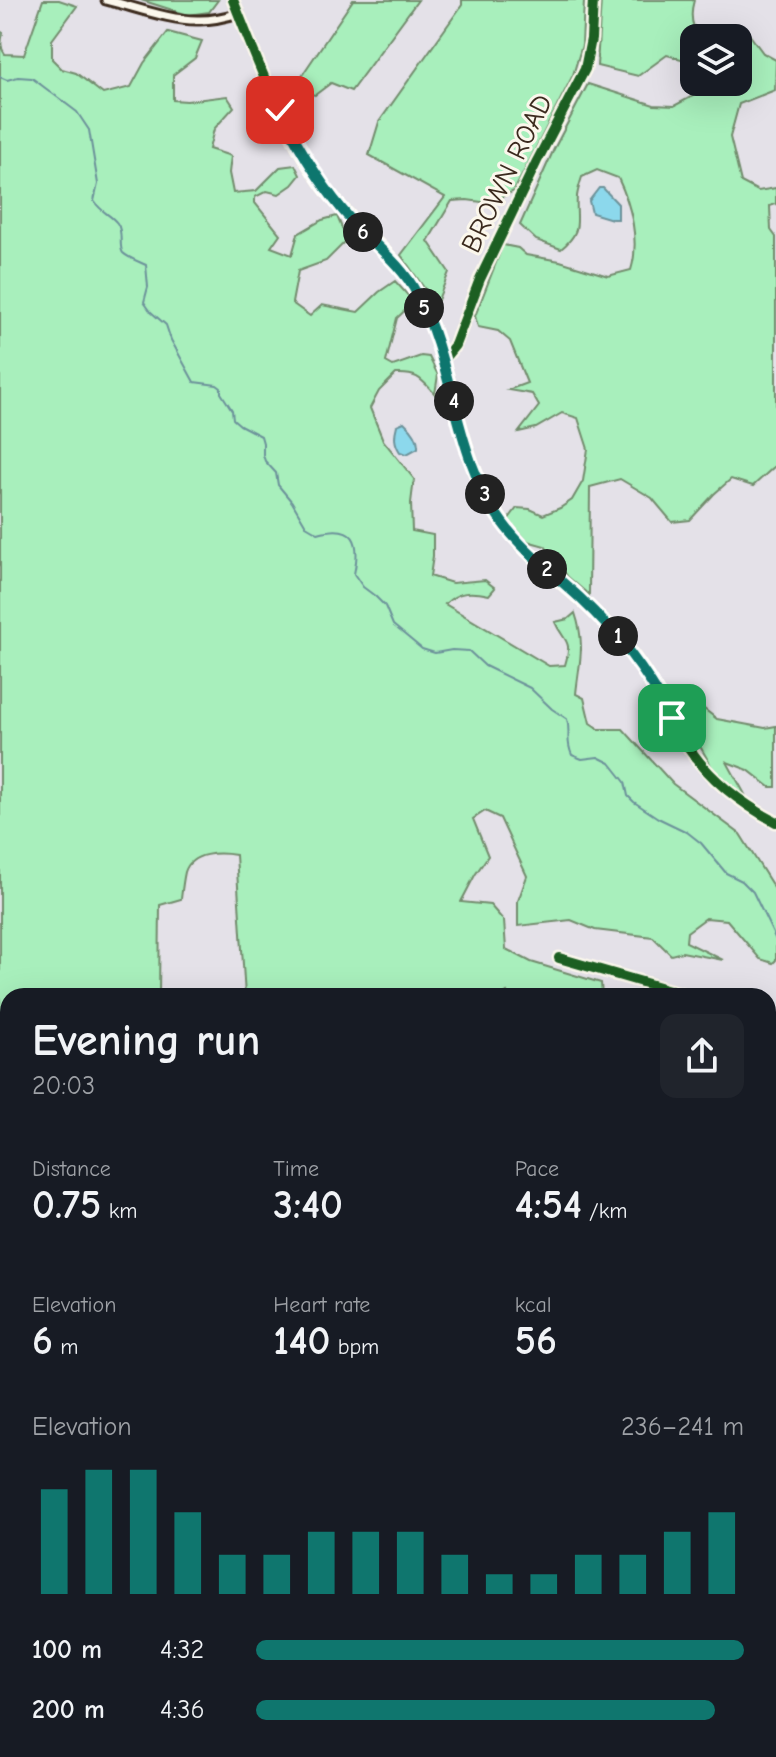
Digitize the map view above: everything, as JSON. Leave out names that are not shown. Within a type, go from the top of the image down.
[{"type":"street","points":[[106,0],[197,20],[239,13]]},
{"type":"street","points":[[233,0],[267,83],[312,170],[337,203],[412,285],[429,321],[473,464],[486,497],[503,523],[625,645],[653,684],[689,748],[709,773],[740,800],[776,822]]},
{"type":"street","name":"BROWN ROAD","points":[[442,361],[455,345],[486,266],[585,69],[591,39],[593,0]]},
{"type":"street","points":[[559,958],[664,988]]},
{"type":"green space","points":[[43,0],[59,0],[77,6],[52,40],[52,59],[62,69],[76,73],[103,94],[131,87],[144,63],[168,32],[202,41],[195,58],[173,75],[173,100],[227,96],[234,107],[214,129],[209,149],[231,156],[229,173],[233,193],[256,191],[280,167],[295,165],[300,175],[279,194],[267,191],[255,197],[255,203],[280,234],[271,247],[292,255],[298,234],[322,220],[337,216],[347,240],[326,261],[298,271],[292,303],[310,316],[322,305],[358,312],[395,281],[414,302],[397,318],[386,362],[393,366],[421,356],[429,357],[438,375],[435,394],[418,378],[396,374],[379,391],[370,408],[383,440],[414,479],[412,531],[433,535],[430,576],[452,583],[485,580],[495,588],[489,595],[465,593],[445,604],[549,666],[565,665],[568,650],[555,622],[568,619],[575,613],[581,645],[576,694],[584,698],[590,723],[599,729],[623,729],[673,784],[740,834],[776,891],[776,960],[773,963],[760,959],[727,920],[706,918],[687,932],[686,942],[723,960],[682,952],[671,955],[653,937],[595,930],[571,920],[518,926],[518,901],[527,876],[500,818],[485,811],[473,819],[488,856],[461,902],[490,905],[504,921],[506,949],[531,962],[601,983],[601,988],[244,988],[236,855],[214,854],[199,857],[188,865],[181,899],[160,905],[159,988],[0,988],[0,31],[3,33],[1,44],[5,54],[24,55]]},
{"type":"green space","points":[[141,0],[218,0],[209,12],[188,15]]},
{"type":"green space","points":[[353,0],[418,0],[351,91],[331,83],[315,95],[292,90]]},
{"type":"green space","points":[[462,0],[584,0],[582,45],[573,75],[514,191],[489,203],[452,201],[428,241],[449,272],[436,305],[401,255],[445,197],[369,155],[379,122],[462,5]]},
{"type":"green space","points":[[601,0],[694,0],[693,24],[680,24],[680,59],[667,55],[638,76],[597,66]]},
{"type":"green space","points":[[752,38],[763,53],[776,60],[775,90],[739,104],[730,137],[741,182],[758,191],[776,188],[776,204],[770,206],[771,230],[776,237],[776,465],[753,486],[731,479],[690,520],[672,522],[652,498],[620,479],[590,487],[589,595],[568,577],[545,546],[527,541],[508,520],[517,508],[530,509],[543,515],[572,500],[583,481],[588,449],[578,418],[562,413],[536,428],[519,432],[539,406],[532,394],[508,390],[527,383],[510,341],[498,331],[478,327],[475,316],[503,245],[518,248],[526,255],[560,261],[608,276],[631,270],[635,247],[633,223],[618,178],[597,170],[582,177],[577,196],[576,231],[561,249],[536,240],[520,225],[588,84],[654,105],[674,106],[693,96],[752,96]]},
{"type":"green space","points":[[690,698],[717,719],[765,728],[776,726],[776,787],[770,787],[748,770],[727,762],[747,798],[716,774],[679,710],[677,701]]},
{"type":"water","points":[[599,188],[603,188],[618,204],[618,219],[592,213],[589,201]]},
{"type":"water","points":[[404,422],[418,444],[418,448],[407,454],[400,452],[395,439],[397,425]]},
{"type":"waterway","points":[[0,77],[7,80],[32,78],[77,112],[89,130],[98,184],[94,201],[119,227],[123,253],[146,265],[148,287],[144,302],[166,325],[194,382],[221,388],[233,419],[261,436],[265,461],[276,473],[278,485],[306,526],[318,533],[340,531],[352,537],[357,552],[354,574],[363,587],[385,606],[393,625],[422,649],[435,653],[469,651],[485,666],[530,688],[567,719],[572,755],[582,759],[598,757],[610,763],[625,782],[628,796],[634,802],[687,832],[701,843],[726,873],[742,881],[753,892],[776,940]]},
{"type":"cycle path","points":[[233,0],[271,93],[305,160],[330,195],[397,265],[418,295],[438,343],[475,471],[499,517],[532,556],[590,608],[625,645],[689,748],[707,771],[739,799],[776,822]]},
{"type":"cycle path","points":[[442,361],[455,345],[480,279],[585,69],[591,39],[593,0]]},
{"type":"cycle path","points":[[559,958],[662,988]]},
{"type":"route","points":[[280,110],[318,180],[353,222],[400,269],[417,294],[433,333],[480,484],[493,509],[516,539],[625,645],[653,684],[672,718]]}]
